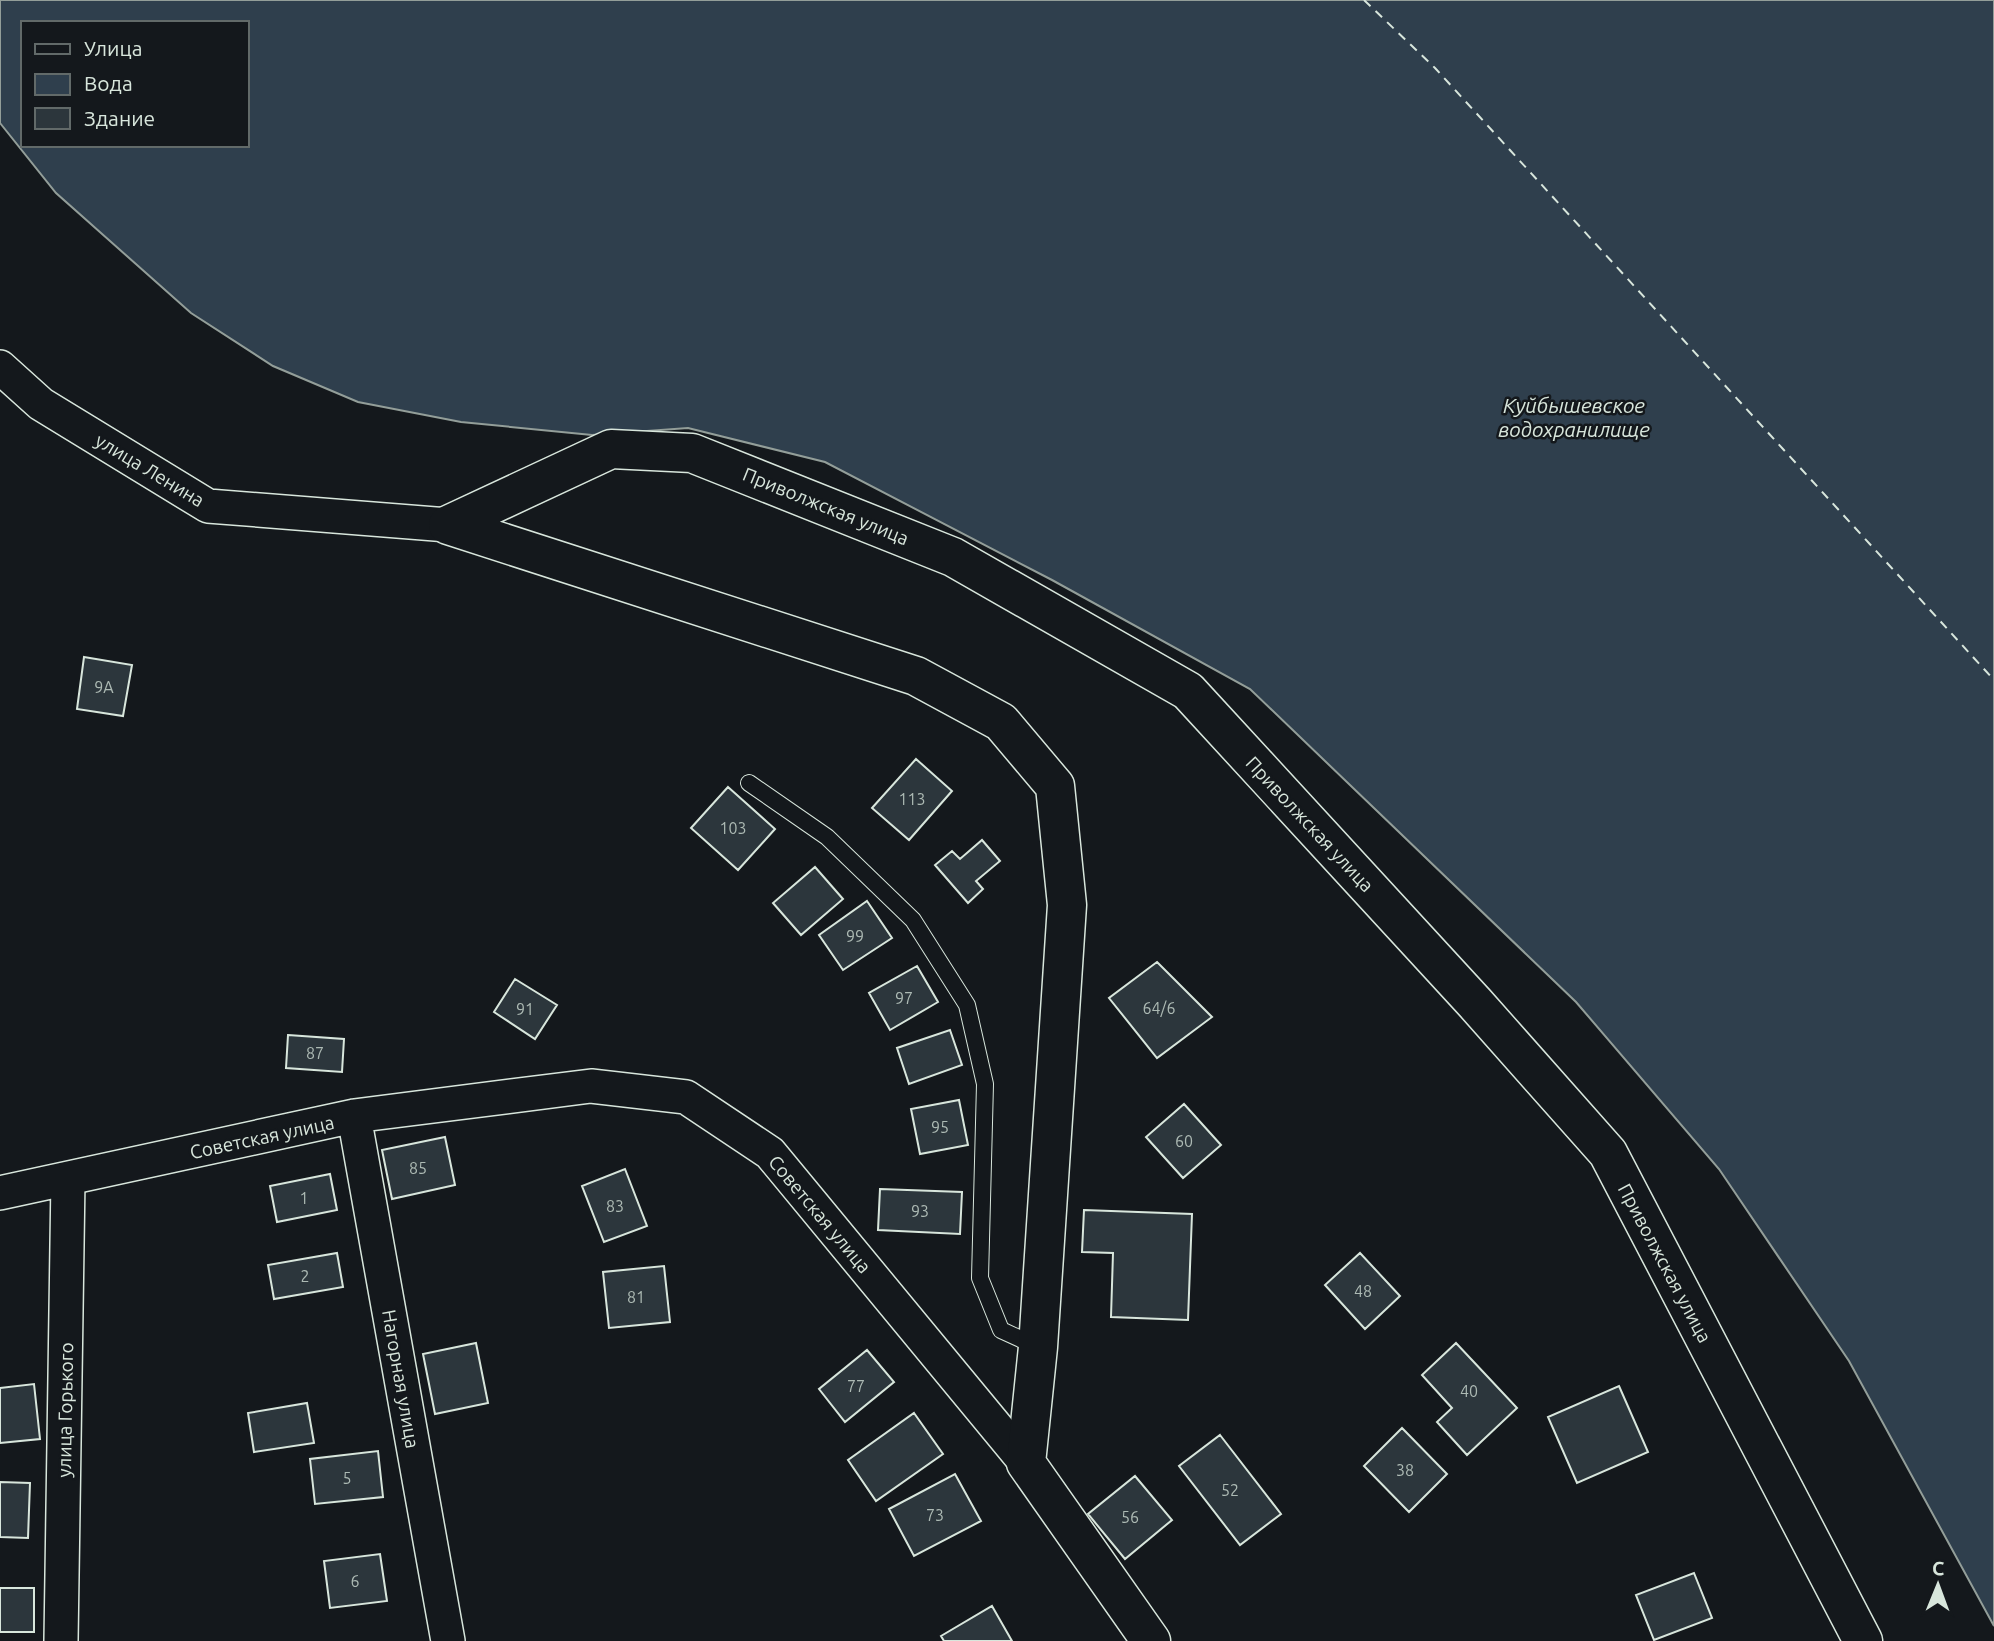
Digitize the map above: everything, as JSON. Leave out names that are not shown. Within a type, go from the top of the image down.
[{"type":"street","name":"улица Ленина","points":[[0,367],[41,404],[208,506],[448,525]]},
{"type":"street","name":"Приволжская улица","points":[[448,525],[611,449],[692,453],[953,556],[1188,691],[1475,1003],[1608,1153],[1863,1641]]},
{"type":"street","points":[[448,525],[916,676],[1001,722],[1055,786],[1067,905],[1038,1347],[1026,1463]]},
{"type":"street","name":"Советская улица","points":[[0,1193],[354,1116],[591,1086],[686,1097],[771,1153],[1026,1463],[1151,1641]]},
{"type":"street","name":"Нагорная улица","points":[[354,1116],[448,1641]]},
{"type":"street","name":"улица Горького","points":[[61,1641],[68,1179]]},
{"type":"lane","points":[[748,783],[827,837],[913,920],[967,1005],[985,1084],[981,1278],[1001,1330],[1038,1347]]},
{"type":"water","name":"Куйбышевское водохранилище","points":[[0,0],[1994,0],[1994,1626],[1849,1361],[1719,1169],[1576,1002],[1250,689],[1052,580],[825,462],[688,428],[592,435],[461,422],[358,402],[273,366],[191,313],[56,193],[0,123]]},
{"type":"building","points":[[84,657],[132,665],[123,716],[77,709]]},
{"type":"building","points":[[916,759],[952,791],[909,840],[872,808]]},
{"type":"building","points":[[728,787],[775,829],[738,870],[691,828]]},
{"type":"building","points":[[982,840],[1000,861],[976,881],[983,889],[968,903],[935,865],[952,851],[960,859]]},
{"type":"building","points":[[815,867],[843,899],[801,935],[773,903]]},
{"type":"building","points":[[867,901],[892,938],[843,970],[819,935]]},
{"type":"building","points":[[1157,962],[1212,1017],[1157,1058],[1109,998]]},
{"type":"building","points":[[917,966],[938,1002],[890,1030],[869,993]]},
{"type":"building","points":[[515,979],[557,1005],[535,1039],[494,1012]]},
{"type":"building","points":[[950,1030],[962,1065],[909,1084],[897,1048]]},
{"type":"building","points":[[288,1035],[344,1039],[342,1072],[286,1068]]},
{"type":"building","points":[[959,1100],[968,1145],[920,1154],[911,1109]]},
{"type":"building","points":[[1184,1104],[1221,1145],[1183,1178],[1146,1137]]},
{"type":"building","points":[[445,1137],[455,1185],[392,1199],[382,1150]]},
{"type":"building","points":[[625,1169],[647,1226],[604,1242],[582,1186]]},
{"type":"building","points":[[330,1174],[337,1210],[277,1222],[270,1186]]},
{"type":"building","points":[[880,1189],[962,1192],[960,1234],[878,1230]]},
{"type":"building","points":[[1084,1210],[1192,1214],[1188,1320],[1111,1317],[1113,1253],[1082,1252]]},
{"type":"building","points":[[337,1253],[343,1287],[274,1299],[268,1265]]},
{"type":"building","points":[[1360,1253],[1400,1296],[1365,1329],[1325,1285]]},
{"type":"building","points":[[664,1266],[670,1322],[609,1328],[603,1272]]},
{"type":"building","points":[[476,1343],[488,1403],[435,1414],[423,1354]]},
{"type":"building","points":[[1456,1343],[1517,1408],[1467,1455],[1437,1422],[1452,1408],[1422,1375]]},
{"type":"building","points":[[867,1350],[894,1382],[845,1422],[819,1389]]},
{"type":"building","points":[[34,1384],[40,1439],[0,1443],[0,1388]]},
{"type":"building","points":[[1619,1386],[1648,1452],[1577,1483],[1548,1417]]},
{"type":"building","points":[[307,1403],[314,1443],[254,1452],[248,1413]]},
{"type":"building","points":[[914,1413],[943,1454],[876,1501],[848,1460]]},
{"type":"building","points":[[1402,1428],[1447,1474],[1409,1512],[1364,1466]]},
{"type":"building","points":[[1220,1435],[1281,1514],[1240,1545],[1179,1466]]},
{"type":"building","points":[[378,1451],[383,1497],[315,1504],[310,1459]]},
{"type":"building","points":[[955,1474],[981,1521],[914,1556],[889,1509]]},
{"type":"building","points":[[1135,1476],[1172,1520],[1125,1559],[1088,1514]]},
{"type":"building","points":[[0,1482],[30,1483],[28,1538],[0,1537]]},
{"type":"building","points":[[380,1554],[387,1601],[330,1608],[324,1561]]},
{"type":"building","points":[[1694,1573],[1712,1618],[1654,1640],[1636,1595]]},
{"type":"building","points":[[0,1588],[34,1588],[34,1632],[0,1632]]},
{"type":"building","points":[[992,1606],[1012,1641],[944,1641],[941,1636]]},
{"type":"ferry route","points":[[1364,0],[1435,68],[1994,680]]}]
